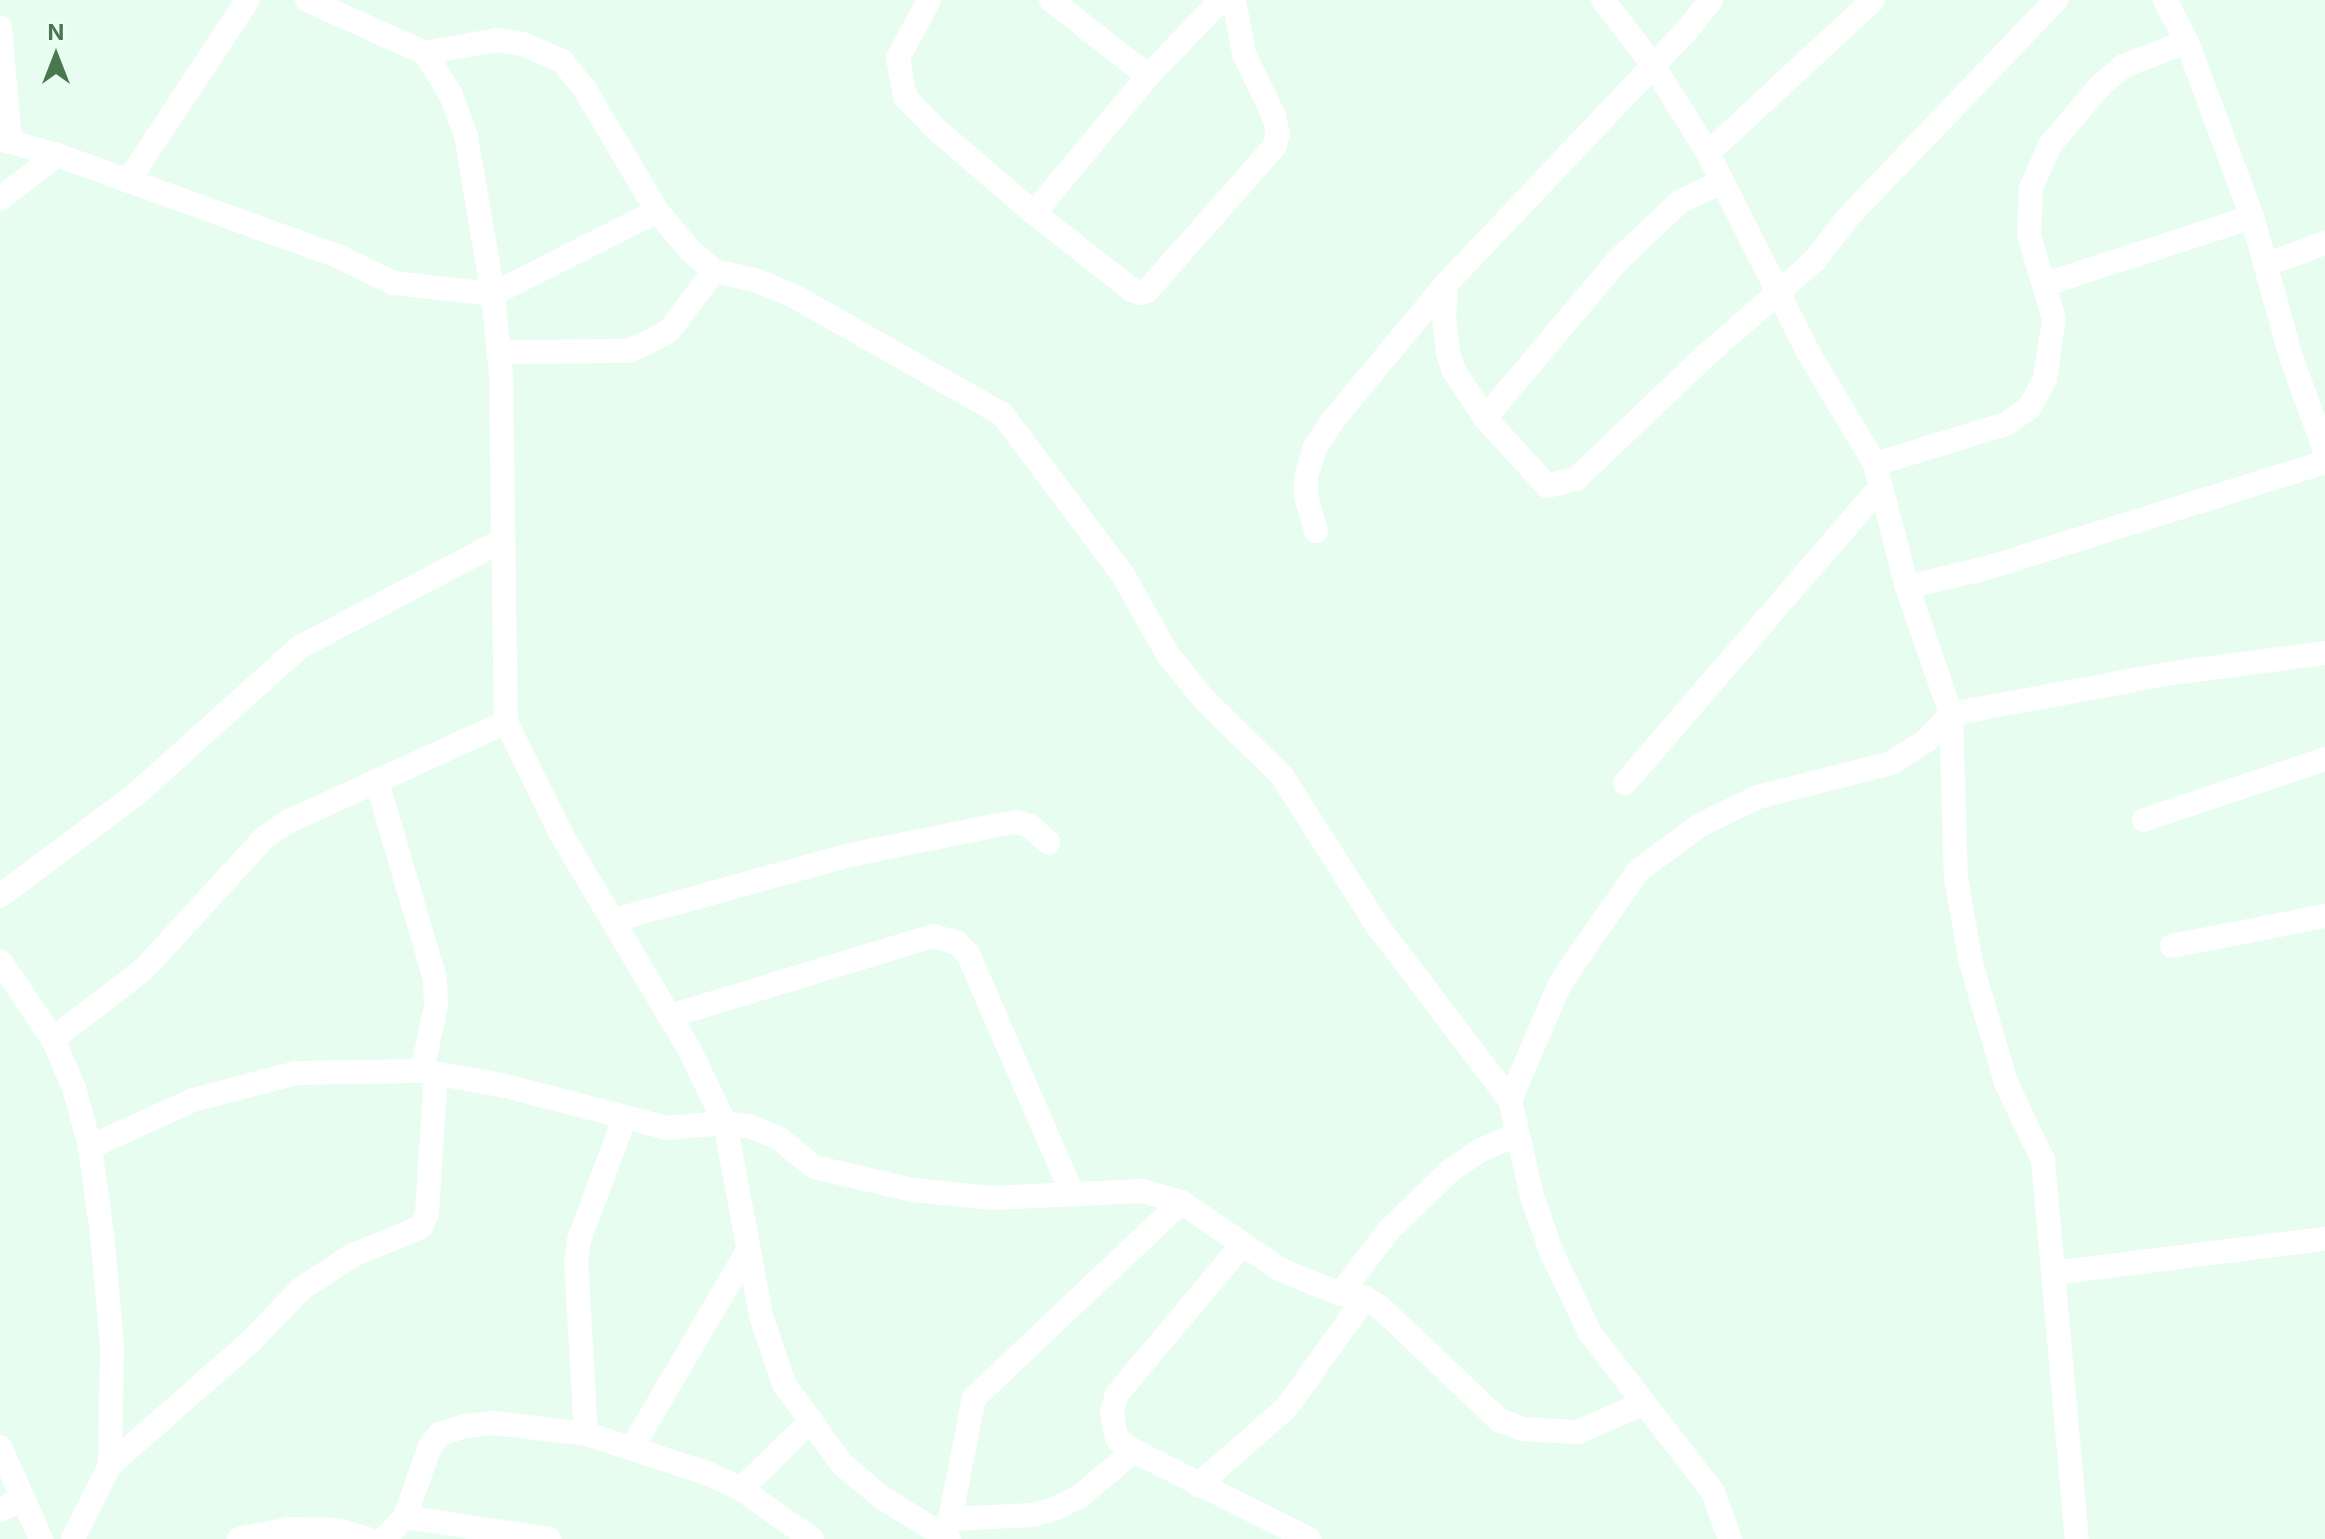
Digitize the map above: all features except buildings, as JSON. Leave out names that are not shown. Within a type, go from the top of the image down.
[{"type":"street","points":[[128,181],[248,0]]},
{"type":"street","points":[[307,0],[425,53],[451,95],[466,136],[493,294],[499,352],[506,722],[561,834],[670,1016],[725,1123],[761,1316],[784,1384],[842,1464],[881,1497],[947,1533],[1054,1509],[1079,1497],[1134,1451]]},
{"type":"street","points":[[929,0],[898,58],[905,97],[937,130],[1034,213],[1132,290],[1147,291],[1274,147],[1278,134],[1274,116],[1244,54],[1234,0]]},
{"type":"street","points":[[1051,0],[1148,76]]},
{"type":"street","points":[[1034,213],[1148,76],[1221,0]]},
{"type":"street","points":[[1603,0],[1653,65],[1708,153],[1809,354],[1875,464],[1907,587],[1951,714],[1956,878],[1971,963],[2006,1083],[2043,1160],[2077,1539]]},
{"type":"street","points":[[1316,531],[1306,497],[1306,477],[1315,447],[1350,398],[1446,284],[1711,0]]},
{"type":"street","points":[[1708,153],[1873,0]]},
{"type":"street","points":[[1446,284],[1444,318],[1448,353],[1454,371],[1485,418],[1522,457],[1535,477],[1547,486],[1576,479],[1704,357],[1814,261],[1850,215],[2056,0]]},
{"type":"street","points":[[2165,0],[2187,42],[2252,217],[2291,357],[2325,451]]},
{"type":"street","points":[[0,27],[5,141],[57,155],[340,257],[393,283],[493,294],[657,211]]},
{"type":"street","points":[[425,53],[497,40],[523,44],[562,61],[584,88],[657,211],[690,250],[714,271],[755,280],[794,296],[1002,414],[1123,575],[1168,655],[1203,698],[1282,776],[1379,928],[1510,1100],[1532,1196],[1590,1333],[1713,1492],[1730,1539]]},
{"type":"street","points":[[1875,464],[2006,424],[2029,408],[2045,379],[2054,319],[2029,235],[2031,188],[2050,145],[2075,112],[2123,66],[2187,42]]},
{"type":"street","points":[[0,199],[57,155]]},
{"type":"street","points":[[1485,418],[1617,261],[1653,225],[1681,201],[1722,182]]},
{"type":"street","points":[[2046,284],[2252,217]]},
{"type":"street","points":[[2265,265],[2325,243]]},
{"type":"street","points":[[499,352],[627,351],[669,331],[714,271]]},
{"type":"street","points":[[1907,587],[1987,568],[2325,462]]},
{"type":"street","points":[[1625,783],[1880,488]]},
{"type":"street","points":[[0,896],[135,795],[300,647],[503,540]]},
{"type":"street","points":[[1510,1100],[1559,986],[1639,870],[1656,854],[1700,825],[1758,797],[1891,763],[1926,741],[1951,714],[2173,673],[2325,653]]},
{"type":"street","points":[[53,1039],[144,969],[263,839],[287,822],[377,782],[441,749],[506,722]]},
{"type":"street","points":[[2144,820],[2325,759]]},
{"type":"street","points":[[73,1539],[110,1465],[250,1342],[301,1289],[351,1256],[421,1227],[427,1213],[429,1073],[436,1006],[435,979],[377,782]]},
{"type":"street","points":[[614,920],[850,855],[998,825],[1017,822],[1030,826],[1049,843]]},
{"type":"street","points":[[2172,946],[2325,916]]},
{"type":"street","points":[[670,1016],[933,936],[957,943],[968,954],[1072,1193]]},
{"type":"street","points":[[0,961],[53,1039],[74,1088],[90,1147],[112,1344],[110,1465]]},
{"type":"street","points":[[90,1147],[193,1100],[296,1073],[429,1073],[506,1086],[667,1128],[725,1123],[752,1127],[780,1139],[814,1167],[833,1174],[913,1190],[992,1198],[1142,1191],[1181,1202],[1281,1270],[1340,1294],[1365,1298],[1396,1321],[1479,1405],[1499,1420],[1522,1429],[1578,1432],[1642,1404]]},
{"type":"street","points":[[586,1434],[576,1263],[579,1240],[625,1117]]},
{"type":"street","points":[[1340,1294],[1389,1230],[1451,1170],[1481,1150],[1518,1134]]},
{"type":"street","points":[[947,1533],[974,1398],[1181,1202]]},
{"type":"street","points":[[2054,1273],[2325,1239]]},
{"type":"street","points":[[1242,1245],[1117,1394],[1112,1412],[1114,1427],[1118,1440],[1134,1451],[1309,1539]]},
{"type":"street","points":[[632,1448],[747,1252]]},
{"type":"street","points":[[1198,1485],[1287,1407],[1365,1298]]},
{"type":"street","points":[[741,1489],[811,1421]]},
{"type":"street","points":[[384,1539],[405,1517],[430,1446],[440,1434],[465,1426],[494,1423],[586,1434],[707,1473],[741,1489],[812,1539]]},
{"type":"street","points":[[0,1447],[41,1539]]},
{"type":"street","points":[[0,1510],[24,1499]]},
{"type":"street","points":[[405,1517],[549,1539]]},
{"type":"street","points":[[239,1539],[290,1529],[338,1530],[368,1539]]}]
